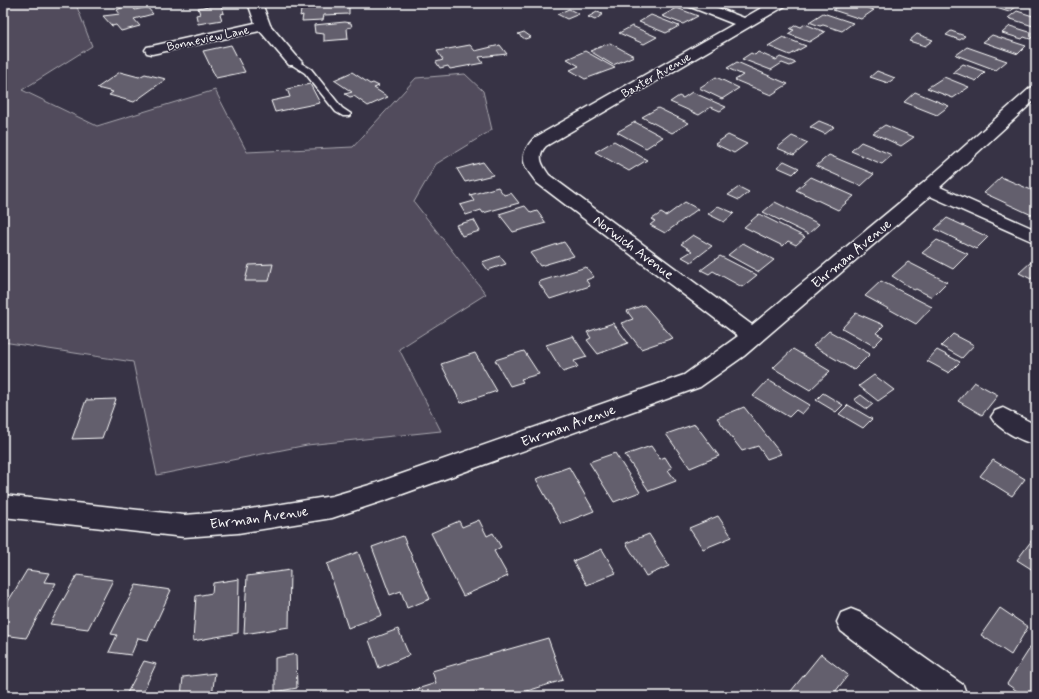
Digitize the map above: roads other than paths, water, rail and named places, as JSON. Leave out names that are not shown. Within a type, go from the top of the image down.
[{"type":"street","points":[[255,3],[263,26],[294,62]]},
{"type":"street","points":[[694,3],[744,23]]},
{"type":"street","name":"Baxter Avenue","points":[[533,149],[540,142],[780,3]]},
{"type":"street","name":"Bonneview Lane","points":[[152,50],[263,26]]},
{"type":"street","name":"Ehrman Avenue","points":[[3,506],[184,526],[238,522],[332,507],[385,491],[692,381],[736,350],[928,188],[1036,91]]},
{"type":"street","name":"Norwich Avenue","points":[[533,149],[531,156],[534,168],[543,179],[752,336]]},
{"type":"street","points":[[928,188],[1036,237]]},
{"type":"street","points":[[1002,417],[1036,436]]},
{"type":"street","points":[[851,622],[952,696]]},
{"type":"lane","points":[[294,62],[308,71],[339,110],[346,114]]}]
